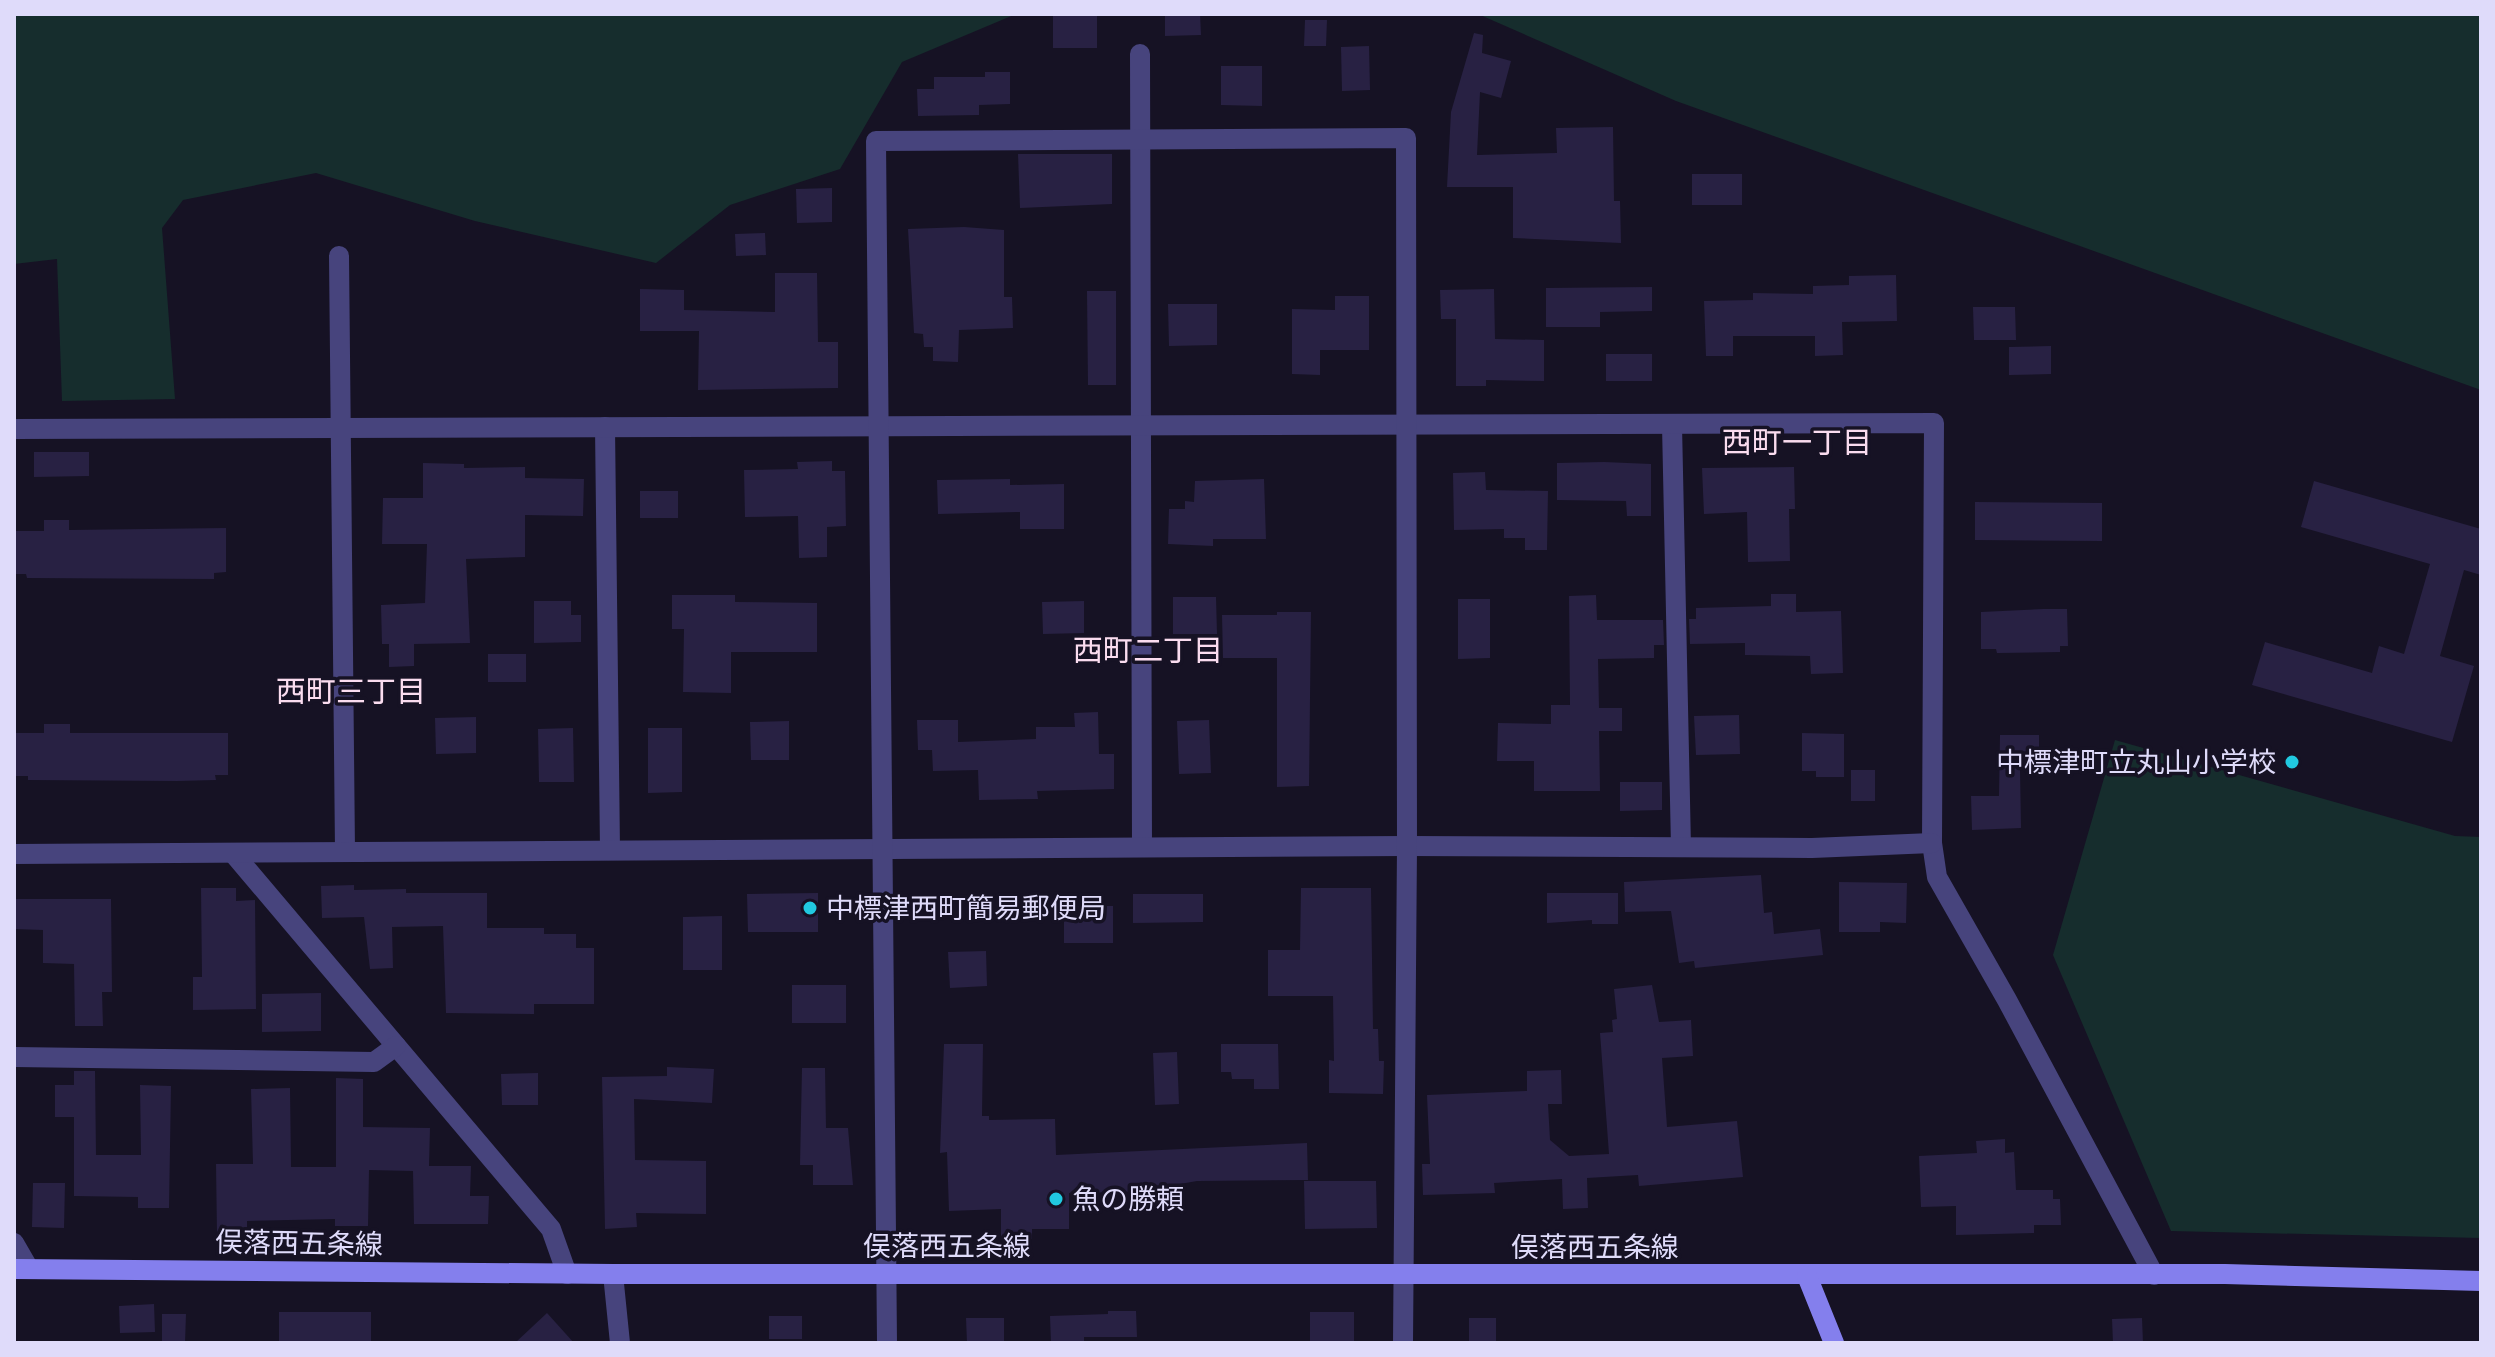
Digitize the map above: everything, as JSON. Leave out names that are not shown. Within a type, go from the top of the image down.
[{"type":"main road","name":"俣落西五条線","points":[[21,1269],[567,1274],[2154,1275],[2481,1281]]},
{"type":"main road","points":[[1807,1276],[1834,1343]]},
{"type":"street","points":[[1140,54],[1142,847]]},
{"type":"street","points":[[887,1343],[880,848],[876,141],[1406,138],[1404,426],[1407,846],[1403,1343]]},
{"type":"street","points":[[339,256],[345,851]]},
{"type":"street","points":[[14,429],[1934,423],[1932,843],[1937,877],[2007,1000],[2154,1275]]},
{"type":"street","points":[[1672,425],[1681,847]]},
{"type":"street","points":[[605,427],[610,850]]},
{"type":"street","points":[[14,854],[1681,847],[1932,843]]},
{"type":"street","points":[[233,853],[551,1229],[567,1274]]},
{"type":"street","points":[[14,1057],[374,1062],[396,1046]]},
{"type":"street","points":[[14,1243],[21,1269]]},
{"type":"street","points":[[613,1274],[620,1343]]},
{"type":"green space","points":[[14,14],[1016,14],[902,62],[840,169],[730,205],[656,263],[475,221],[316,173],[183,200],[162,228],[175,399],[62,401],[57,259],[14,264]]},
{"type":"green space","points":[[1478,14],[2481,14],[2481,390],[1676,101]]},
{"type":"green space","points":[[2115,740],[2455,836],[2481,837],[2481,1238],[2171,1231],[2053,955]]},
{"type":"building","points":[[1053,14],[1097,14],[1097,48],[1053,48]]},
{"type":"building","points":[[1165,14],[1200,14],[1201,35],[1165,36]]},
{"type":"building","points":[[1305,20],[1327,20],[1326,46],[1304,46]]},
{"type":"building","points":[[1474,33],[1483,35],[1482,53],[1511,61],[1501,98],[1480,92],[1477,155],[1557,153],[1556,128],[1613,127],[1614,201],[1620,201],[1621,243],[1513,238],[1513,187],[1447,187],[1451,112]]},
{"type":"building","points":[[1369,46],[1370,90],[1342,91],[1341,47]]},
{"type":"building","points":[[1221,66],[1262,66],[1262,106],[1221,105]]},
{"type":"building","points":[[985,72],[1010,72],[1010,104],[979,105],[979,115],[918,116],[917,89],[934,89],[934,77],[985,77]]},
{"type":"building","points":[[1018,154],[1112,154],[1112,204],[1020,208]]},
{"type":"building","points":[[1692,174],[1742,174],[1742,205],[1692,205]]},
{"type":"building","points":[[832,188],[832,222],[797,223],[796,189]]},
{"type":"building","points":[[964,227],[1004,230],[1004,297],[1012,297],[1013,328],[959,330],[958,362],[933,361],[933,347],[924,347],[923,334],[914,333],[908,229]]},
{"type":"building","points":[[765,233],[766,255],[736,256],[735,234]]},
{"type":"building","points":[[775,273],[817,273],[818,342],[838,342],[838,388],[698,390],[699,331],[640,331],[640,289],[684,290],[684,310],[775,312]]},
{"type":"building","points":[[1896,275],[1897,321],[1842,322],[1843,355],[1815,356],[1815,336],[1733,336],[1733,356],[1706,356],[1704,301],[1753,300],[1753,293],[1813,294],[1813,286],[1849,285],[1849,276]]},
{"type":"building","points":[[1652,287],[1652,311],[1600,312],[1600,327],[1546,327],[1546,288]]},
{"type":"building","points":[[1494,289],[1495,339],[1544,340],[1544,381],[1486,380],[1486,386],[1456,386],[1456,319],[1441,319],[1440,290]]},
{"type":"building","points":[[1087,291],[1116,291],[1116,385],[1088,385]]},
{"type":"building","points":[[1335,296],[1369,296],[1369,350],[1320,350],[1320,375],[1292,374],[1292,309],[1335,310]]},
{"type":"building","points":[[1168,304],[1217,304],[1217,345],[1169,346]]},
{"type":"building","points":[[1973,307],[2015,307],[2016,340],[1974,340]]},
{"type":"building","points":[[2051,346],[2051,374],[2009,375],[2009,347]]},
{"type":"building","points":[[1606,354],[1652,354],[1652,381],[1606,381]]},
{"type":"building","points":[[34,452],[89,452],[89,476],[34,477]]},
{"type":"building","points":[[832,461],[832,471],[845,471],[846,526],[827,527],[827,557],[799,558],[798,516],[745,517],[744,470],[798,469],[797,462]]},
{"type":"building","points":[[423,463],[464,464],[464,468],[525,467],[525,478],[584,479],[583,516],[525,515],[525,557],[466,559],[470,643],[414,644],[414,666],[389,667],[389,644],[382,644],[381,605],[425,603],[427,544],[382,544],[383,498],[423,498]]},
{"type":"building","points":[[1557,463],[1651,464],[1651,516],[1627,516],[1626,501],[1557,500]]},
{"type":"building","points":[[1794,467],[1795,509],[1789,509],[1790,561],[1748,562],[1747,512],[1704,514],[1702,468]]},
{"type":"building","points":[[1485,472],[1486,490],[1548,491],[1547,550],[1525,550],[1525,538],[1504,538],[1504,529],[1454,530],[1453,473]]},
{"type":"building","points":[[1010,479],[1010,485],[1064,484],[1064,529],[1020,529],[1020,512],[938,514],[937,480]]},
{"type":"building","points":[[1264,479],[1266,539],[1213,539],[1213,546],[1168,544],[1169,509],[1185,509],[1185,501],[1194,502],[1195,481]]},
{"type":"building","points":[[2314,481],[2481,529],[2481,575],[2464,570],[2440,656],[2474,666],[2452,742],[2252,685],[2265,642],[2372,673],[2379,646],[2404,654],[2430,564],[2301,527]]},
{"type":"building","points":[[640,491],[678,491],[678,518],[640,518]]},
{"type":"building","points":[[1975,502],[2102,503],[2102,541],[1975,540]]},
{"type":"building","points":[[44,520],[69,520],[69,530],[226,528],[226,572],[214,573],[214,579],[27,578],[26,574],[14,574],[14,531],[44,531]]},
{"type":"building","points":[[1771,594],[1796,594],[1796,612],[1841,611],[1843,673],[1811,674],[1810,656],[1745,655],[1745,643],[1690,644],[1689,619],[1696,619],[1696,608],[1771,606]]},
{"type":"building","points":[[672,595],[735,595],[735,602],[817,603],[817,652],[731,652],[731,693],[683,692],[684,629],[672,629]]},
{"type":"building","points":[[1596,595],[1597,620],[1663,620],[1664,645],[1654,645],[1654,658],[1598,659],[1599,708],[1622,708],[1622,731],[1599,731],[1600,791],[1534,791],[1534,761],[1497,761],[1498,723],[1551,724],[1551,705],[1570,705],[1569,596]]},
{"type":"building","points":[[1173,597],[1216,597],[1217,634],[1173,634]]},
{"type":"building","points":[[1458,599],[1490,599],[1490,658],[1458,659]]},
{"type":"building","points":[[534,601],[571,601],[571,615],[581,615],[581,642],[534,643]]},
{"type":"building","points":[[1084,601],[1084,633],[1043,634],[1042,602]]},
{"type":"building","points":[[2067,609],[2068,646],[2060,646],[2060,652],[1997,653],[1996,649],[1981,649],[1981,612]]},
{"type":"building","points":[[1277,612],[1311,612],[1309,786],[1277,787],[1277,658],[1223,658],[1222,615],[1277,615]]},
{"type":"building","points":[[488,654],[526,654],[526,682],[488,682]]},
{"type":"building","points":[[1098,712],[1099,754],[1114,754],[1114,789],[1037,791],[1038,799],[979,800],[978,770],[933,771],[932,750],[918,750],[917,720],[958,720],[958,742],[1036,739],[1036,727],[1075,727],[1074,713]]},
{"type":"building","points":[[1739,715],[1740,754],[1696,755],[1694,716]]},
{"type":"building","points":[[476,717],[476,753],[436,754],[435,718]]},
{"type":"building","points":[[1209,720],[1211,773],[1179,774],[1177,721]]},
{"type":"building","points":[[789,721],[789,760],[751,760],[750,722]]},
{"type":"building","points":[[44,724],[70,724],[70,733],[228,733],[228,775],[215,775],[216,780],[177,781],[28,780],[28,776],[14,776],[14,733],[44,733]]},
{"type":"building","points":[[573,728],[574,782],[539,782],[538,729]]},
{"type":"building","points":[[648,728],[682,728],[682,792],[648,793]]},
{"type":"building","points":[[1802,733],[1844,734],[1844,777],[1816,777],[1816,771],[1802,771]]},
{"type":"building","points":[[2000,735],[2039,735],[2039,769],[2020,769],[2021,828],[1972,830],[1971,796],[1999,796]]},
{"type":"building","points":[[1851,770],[1875,770],[1875,801],[1851,801]]},
{"type":"building","points":[[1620,782],[1662,782],[1662,810],[1620,811]]},
{"type":"building","points":[[1761,875],[1764,913],[1772,912],[1774,934],[1820,929],[1823,955],[1695,968],[1694,961],[1679,963],[1671,911],[1625,912],[1624,882]]},
{"type":"building","points":[[1839,882],[1907,883],[1906,923],[1880,922],[1880,932],[1839,932]]},
{"type":"building","points":[[354,885],[354,890],[487,893],[487,928],[544,928],[544,934],[576,934],[576,948],[594,948],[594,1004],[534,1004],[534,1014],[446,1013],[443,926],[392,927],[393,968],[370,969],[364,917],[322,918],[321,886]]},
{"type":"building","points":[[201,888],[236,888],[236,901],[255,900],[256,1009],[193,1010],[193,977],[202,977]]},
{"type":"building","points":[[1301,888],[1371,888],[1373,1029],[1378,1029],[1379,1061],[1384,1061],[1383,1094],[1329,1093],[1329,1060],[1334,1061],[1333,996],[1268,996],[1268,950],[1300,950]]},
{"type":"building","points":[[818,893],[818,932],[748,932],[747,894]]},
{"type":"building","points":[[1547,893],[1618,893],[1618,924],[1592,924],[1592,920],[1547,923]]},
{"type":"building","points":[[1133,894],[1203,894],[1203,922],[1133,923]]},
{"type":"building","points":[[14,899],[111,899],[112,992],[102,992],[103,1026],[75,1026],[74,964],[43,963],[43,930],[14,929]]},
{"type":"building","points":[[1064,906],[1113,906],[1113,943],[1064,943]]},
{"type":"building","points":[[722,916],[722,970],[683,970],[683,917]]},
{"type":"building","points":[[986,951],[987,986],[950,988],[948,952]]},
{"type":"building","points":[[792,985],[846,985],[846,1023],[792,1023]]},
{"type":"building","points":[[1652,985],[1659,1022],[1691,1020],[1693,1056],[1662,1058],[1667,1127],[1737,1121],[1743,1177],[1639,1186],[1638,1175],[1587,1178],[1588,1208],[1563,1209],[1562,1179],[1494,1183],[1495,1193],[1423,1195],[1422,1164],[1430,1164],[1427,1095],[1527,1091],[1527,1071],[1561,1070],[1562,1104],[1548,1104],[1550,1140],[1569,1156],[1609,1154],[1600,1033],[1613,1032],[1612,1020],[1617,1019],[1614,989]]},
{"type":"building","points":[[321,993],[321,1031],[262,1032],[262,994]]},
{"type":"building","points":[[944,1044],[983,1044],[982,1116],[989,1116],[989,1120],[1055,1119],[1056,1155],[1307,1143],[1308,1180],[1197,1181],[1180,1184],[1180,1191],[1069,1193],[1069,1229],[1032,1229],[1032,1239],[1001,1238],[1001,1209],[949,1211],[947,1152],[940,1153]]},
{"type":"building","points":[[1221,1044],[1278,1044],[1279,1089],[1254,1089],[1254,1079],[1232,1079],[1231,1072],[1221,1072]]},
{"type":"building","points":[[1177,1052],[1179,1104],[1155,1105],[1153,1053]]},
{"type":"building","points":[[667,1067],[714,1069],[712,1103],[634,1099],[635,1160],[706,1161],[706,1214],[636,1213],[637,1227],[605,1229],[602,1077],[667,1076]]},
{"type":"building","points":[[802,1068],[825,1068],[826,1128],[848,1128],[853,1185],[813,1185],[813,1165],[800,1165]]},
{"type":"building","points":[[74,1071],[95,1071],[96,1155],[141,1155],[140,1085],[171,1086],[169,1208],[138,1208],[138,1197],[74,1196],[74,1117],[55,1117],[55,1085],[74,1085]]},
{"type":"building","points":[[538,1073],[538,1105],[502,1105],[501,1074]]},
{"type":"building","points":[[336,1078],[363,1079],[363,1127],[430,1128],[429,1166],[471,1166],[470,1196],[489,1196],[488,1224],[414,1224],[413,1171],[369,1170],[368,1226],[335,1226],[335,1219],[247,1221],[247,1234],[217,1234],[216,1164],[253,1164],[251,1089],[290,1088],[291,1167],[336,1167]]},
{"type":"building","points":[[2005,1139],[2005,1153],[2014,1152],[2016,1190],[2053,1190],[2053,1199],[2060,1199],[2061,1225],[2034,1225],[2034,1233],[1956,1235],[1956,1206],[1921,1207],[1919,1156],[1977,1153],[1976,1141]]},
{"type":"building","points":[[1304,1181],[1376,1181],[1377,1228],[1305,1229]]},
{"type":"building","points":[[33,1183],[65,1183],[64,1228],[32,1227]]},
{"type":"building","points":[[154,1304],[155,1332],[120,1333],[119,1306]]},
{"type":"building","points":[[1108,1311],[1136,1311],[1137,1337],[1084,1337],[1084,1343],[1051,1343],[1050,1316],[1108,1314]]},
{"type":"building","points":[[279,1312],[371,1312],[371,1343],[279,1343]]},
{"type":"building","points":[[1310,1312],[1354,1312],[1354,1342],[1310,1342]]},
{"type":"building","points":[[547,1313],[574,1343],[515,1343]]},
{"type":"building","points":[[162,1314],[186,1314],[185,1343],[162,1343]]},
{"type":"building","points":[[769,1316],[802,1316],[802,1339],[769,1339]]},
{"type":"building","points":[[966,1318],[1004,1318],[1004,1343],[967,1343]]},
{"type":"building","points":[[1469,1318],[1496,1318],[1496,1343],[1469,1343]]},
{"type":"building","points":[[2142,1318],[2143,1343],[2113,1343],[2112,1319]]},
{"type":"place","name":"中標津町立丸山小学校","points":[[2292,762]]},
{"type":"place","name":"中標津西町簡易郵便局","points":[[810,908]]},
{"type":"place","name":"魚の勝頼","points":[[1056,1199]]},
{"type":"district","name":"西町一丁目","points":[[1797,443]]},
{"type":"district","name":"西町二丁目","points":[[1148,651]]},
{"type":"district","name":"西町三丁目","points":[[351,692]]}]
